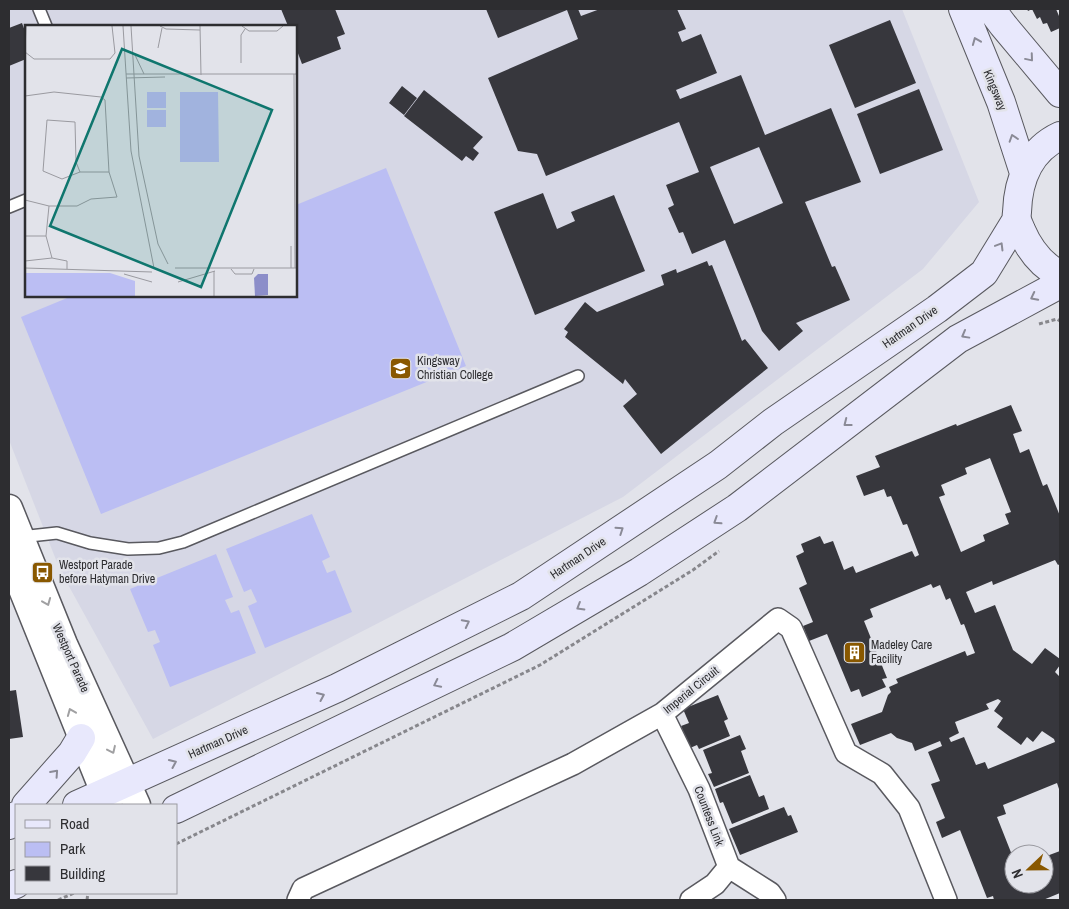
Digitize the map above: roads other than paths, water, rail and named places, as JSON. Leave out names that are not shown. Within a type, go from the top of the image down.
[{"type":"main road","name":"Kingsway","points":[[963,9],[1001,102],[1024,173]]},
{"type":"main road","points":[[992,9],[1003,25],[1060,93]]},
{"type":"main road","points":[[1060,136],[1046,144],[1024,173],[1020,186],[1017,219],[1027,245],[1038,259],[1060,275]]},
{"type":"main road","name":"Hartman Drive","points":[[82,804],[120,797],[521,596],[718,465],[773,422],[937,309],[984,273],[1017,219]]},
{"type":"main road","points":[[178,808],[512,647],[639,572],[737,508],[958,339],[1060,284]]},
{"type":"main road","points":[[27,804],[72,753],[81,738]]},
{"type":"street","name":"Westport Parade","points":[[9,508],[15,547],[81,738],[120,797]]},
{"type":"street","name":"Westport Parade","points":[[15,547],[64,644],[120,797]]},
{"type":"street","name":"Imperial Circuit","points":[[298,900],[303,889],[573,764],[662,714],[778,619],[791,628],[846,753],[882,774],[909,808],[946,900]]},
{"type":"street","name":"Countess Link","points":[[662,714],[699,789],[728,867]]},
{"type":"street","points":[[691,900],[715,884],[728,867],[770,893],[775,900]]},
{"type":"lane","points":[[39,9],[46,25]]},
{"type":"lane","points":[[9,206],[25,200]]},
{"type":"lane","points":[[15,547],[57,533],[90,543],[128,549],[159,548],[183,542],[578,376]]},
{"type":"place","name":"Kingsway Christian College","points":[[401,368]]},
{"type":"place","name":"Westport Parade before Hatyman Drive","points":[[43,572]]},
{"type":"place","name":"Madeley Care Facility","points":[[855,652]]}]
